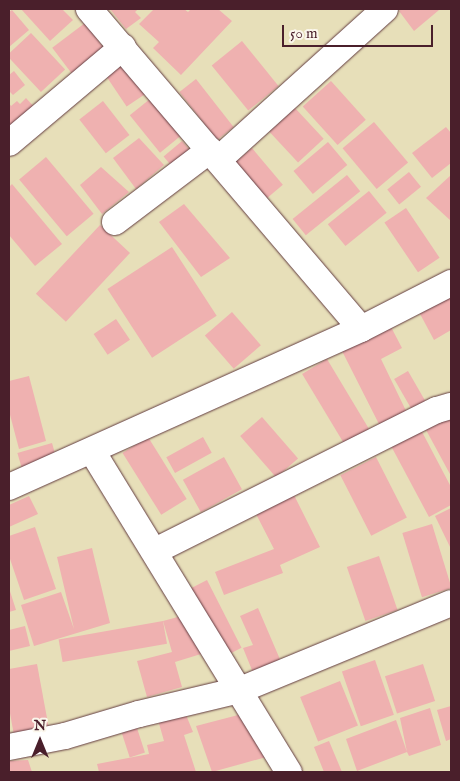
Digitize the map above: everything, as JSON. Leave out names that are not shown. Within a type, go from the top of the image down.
[{"type":"street","points":[[89,9],[361,329]]},
{"type":"street","points":[[115,222],[214,154],[385,9]]},
{"type":"street","points":[[9,143],[123,47]]},
{"type":"street","points":[[9,487],[180,408],[361,329],[451,283]]},
{"type":"street","points":[[155,551],[437,410],[451,406]]},
{"type":"street","points":[[92,450],[289,772]]},
{"type":"street","points":[[9,747],[66,736],[139,714],[240,690],[451,603]]},
{"type":"building","points":[[21,9],[62,9],[73,20],[50,41]]},
{"type":"building","points":[[110,9],[138,9],[135,12],[141,18],[126,29]]},
{"type":"building","points":[[154,9],[184,9],[188,12],[191,9],[218,9],[232,21],[181,75],[153,48],[159,42],[139,24]]},
{"type":"building","points":[[402,9],[439,10],[414,31],[399,11]]},
{"type":"building","points":[[12,10],[29,30],[9,47],[9,12]]},
{"type":"building","points":[[85,23],[105,50],[73,75],[52,48]]},
{"type":"building","points":[[31,33],[65,70],[41,92],[9,58],[9,54]]},
{"type":"building","points":[[242,41],[279,86],[248,111],[212,66]]},
{"type":"building","points":[[125,63],[146,94],[127,107],[106,76]]},
{"type":"building","points":[[14,71],[25,85],[13,95],[9,91],[9,75]]},
{"type":"building","points":[[196,79],[234,127],[217,140],[179,92]]},
{"type":"building","points":[[331,81],[366,120],[338,145],[303,106]]},
{"type":"building","points":[[26,98],[37,110],[9,136],[9,103],[11,106],[17,101],[20,104]]},
{"type":"building","points":[[150,99],[180,136],[160,153],[130,115]]},
{"type":"building","points":[[103,101],[129,135],[106,153],[79,119]]},
{"type":"building","points":[[295,108],[324,139],[298,163],[269,132]]},
{"type":"building","points":[[374,122],[408,163],[377,189],[343,148]]},
{"type":"building","points":[[446,127],[451,133],[451,163],[432,178],[412,153]]},
{"type":"building","points":[[139,138],[164,165],[136,189],[113,158]]},
{"type":"building","points":[[182,141],[192,153],[174,169],[164,156]]},
{"type":"building","points":[[328,142],[347,165],[313,194],[294,171]]},
{"type":"building","points":[[252,148],[283,185],[266,199],[235,162]]},
{"type":"building","points":[[46,157],[94,214],[67,236],[19,179]]},
{"type":"building","points":[[101,167],[129,192],[102,214],[80,185]]},
{"type":"building","points":[[409,172],[421,187],[399,204],[387,190]]},
{"type":"building","points":[[347,175],[360,191],[306,235],[293,219]]},
{"type":"building","points":[[451,175],[451,221],[426,198]]},
{"type":"building","points":[[12,184],[62,244],[35,266],[9,235],[9,187]]},
{"type":"building","points":[[369,191],[387,213],[345,246],[328,224]]},
{"type":"building","points":[[184,204],[230,258],[201,277],[159,222]]},
{"type":"building","points":[[406,208],[440,258],[418,272],[384,223]]},
{"type":"building","points":[[100,225],[130,253],[66,322],[36,294]]},
{"type":"building","points":[[172,247],[217,316],[152,358],[107,289]]},
{"type":"building","points":[[451,297],[451,330],[434,340],[419,312]]},
{"type":"building","points":[[232,312],[261,345],[234,369],[205,336]]},
{"type":"building","points":[[116,319],[130,340],[108,355],[94,334]]},
{"type":"building","points":[[391,327],[402,348],[381,359],[409,417],[382,430],[342,351]]},
{"type":"building","points":[[327,359],[372,434],[347,449],[302,374]]},
{"type":"building","points":[[408,371],[426,402],[412,410],[394,379]]},
{"type":"building","points":[[29,376],[46,441],[19,449],[9,411],[9,381]]},
{"type":"building","points":[[451,413],[451,476],[425,428]]},
{"type":"building","points":[[262,417],[298,459],[276,478],[240,436]]},
{"type":"building","points":[[420,428],[451,487],[451,505],[429,517],[390,444]]},
{"type":"building","points":[[148,437],[187,499],[161,515],[123,453]]},
{"type":"building","points":[[203,437],[212,453],[175,473],[166,457]]},
{"type":"building","points":[[52,443],[56,457],[22,467],[17,453]]},
{"type":"building","points":[[224,457],[242,489],[201,512],[183,480]]},
{"type":"building","points":[[376,457],[407,518],[371,536],[340,475]]},
{"type":"building","points":[[294,495],[320,547],[280,565],[283,573],[224,595],[215,572],[274,549],[256,514]]},
{"type":"building","points":[[29,496],[38,514],[9,527],[9,505]]},
{"type":"building","points":[[451,508],[451,549],[435,516]]},
{"type":"building","points":[[432,524],[451,588],[422,597],[402,533]]},
{"type":"building","points":[[35,527],[56,589],[24,600],[9,556],[9,536]]},
{"type":"building","points":[[92,548],[110,623],[34,646],[21,605],[61,592],[74,629],[57,557]]},
{"type":"building","points":[[379,556],[398,610],[365,621],[347,567]]},
{"type":"building","points":[[207,580],[242,648],[225,656],[191,588]]},
{"type":"building","points":[[9,588],[16,610],[9,612]]},
{"type":"building","points":[[258,608],[282,664],[254,675],[243,648],[253,645],[240,616]]},
{"type":"building","points":[[189,614],[201,654],[175,662],[182,687],[147,697],[137,661],[172,652],[163,621]]},
{"type":"building","points":[[163,621],[167,644],[63,662],[59,639]]},
{"type":"building","points":[[25,626],[30,646],[9,651],[9,630]]},
{"type":"building","points":[[375,660],[394,715],[361,726],[342,671]]},
{"type":"building","points":[[37,664],[49,729],[14,735],[9,708],[9,669]]},
{"type":"building","points":[[423,664],[435,701],[397,713],[385,676]]},
{"type":"building","points":[[340,681],[358,726],[318,742],[300,697]]},
{"type":"building","points":[[451,706],[451,739],[446,741],[437,710]]},
{"type":"building","points":[[430,708],[441,745],[409,756],[400,718]]},
{"type":"building","points":[[184,710],[193,732],[184,735],[196,772],[99,772],[97,764],[149,754],[147,745],[164,741],[158,720]]},
{"type":"building","points":[[242,714],[270,756],[212,772],[196,726]]},
{"type":"building","points":[[396,720],[407,752],[357,771],[346,739]]},
{"type":"building","points":[[136,725],[145,753],[130,758],[121,730]]},
{"type":"building","points":[[329,741],[342,772],[324,772],[314,747]]},
{"type":"building","points":[[28,760],[32,772],[9,772],[9,761]]}]
